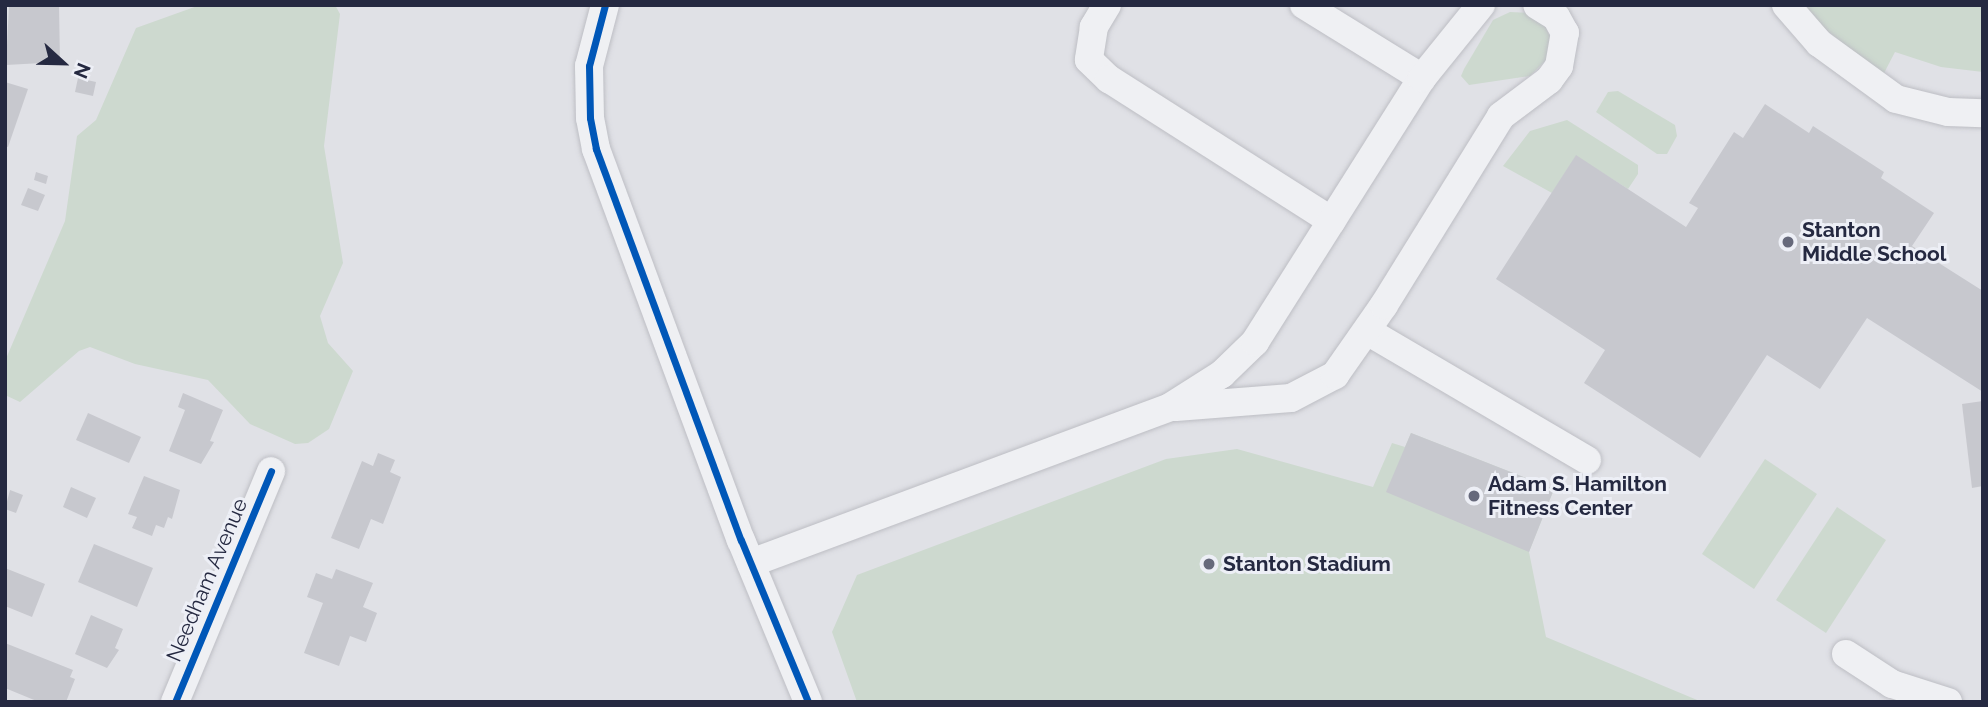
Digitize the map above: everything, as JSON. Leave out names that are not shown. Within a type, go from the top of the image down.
[{"type":"street","points":[[606,5],[589,66],[590,118],[596,149],[751,563],[808,702]]},
{"type":"street","points":[[1107,5],[1094,27],[1090,60],[1109,79],[1332,221]]},
{"type":"street","points":[[1304,5],[1422,78]]},
{"type":"street","points":[[751,563],[1170,407],[1222,374],[1255,342],[1422,78],[1482,5]]},
{"type":"street","points":[[1170,407],[1261,404],[1313,390],[1335,375],[1367,331],[1501,116],[1549,80],[1559,66],[1565,33],[1556,17],[1537,5]]},
{"type":"street","points":[[1786,5],[1819,44],[1896,99],[1948,112],[1983,113]]},
{"type":"street","points":[[1367,331],[1587,460]]},
{"type":"street","name":"Needham Avenue","points":[[175,702],[271,471]]},
{"type":"street","points":[[1846,654],[1892,684],[1948,702]]},
{"type":"shaded area","points":[[200,5],[335,5],[340,14],[324,146],[343,263],[320,316],[328,343],[353,371],[329,429],[308,443],[295,444],[250,424],[208,380],[135,364],[90,347],[79,351],[20,402],[5,395],[5,361],[65,221],[77,136],[96,120],[136,28]]},
{"type":"shaded area","points":[[1806,5],[1983,5],[1983,72],[1941,67],[1895,52],[1883,75],[1820,25]]},
{"type":"shaded area","points":[[1510,12],[1529,13],[1543,21],[1552,42],[1550,56],[1530,76],[1469,85],[1461,76],[1464,69],[1493,20]]},
{"type":"shaded area","points":[[1618,91],[1675,125],[1677,136],[1667,154],[1657,154],[1596,112],[1608,92]]},
{"type":"shaded area","points":[[1567,120],[1638,165],[1638,174],[1628,189],[1576,156],[1552,193],[1503,166],[1530,131]]},
{"type":"shaded area","name":"Stanton Stadium","points":[[1411,433],[1554,489],[1529,552],[1546,637],[1702,702],[857,702],[832,632],[857,575],[1166,459],[1237,449],[1373,487],[1392,443],[1405,447]]},
{"type":"shaded area","points":[[1765,459],[1817,494],[1754,589],[1702,554]]},
{"type":"shaded area","points":[[1837,507],[1886,540],[1826,633],[1776,600]]},
{"type":"building","points":[[9,5],[59,5],[60,62],[6,65]]},
{"type":"building","points":[[78,78],[96,82],[93,96],[75,92]]},
{"type":"building","points":[[5,82],[28,89],[8,147],[5,146]]},
{"type":"building","name":"Stanton Middle School","points":[[1765,104],[1809,133],[1813,126],[1884,172],[1881,178],[1934,213],[1912,246],[1983,291],[1983,392],[1867,318],[1820,389],[1767,355],[1700,458],[1584,383],[1605,350],[1496,279],[1576,155],[1686,227],[1698,208],[1689,203],[1734,132],[1743,138]]},
{"type":"building","points":[[36,172],[48,176],[46,184],[34,180]]},
{"type":"building","points":[[28,188],[45,195],[38,211],[21,205]]},
{"type":"building","points":[[183,393],[223,410],[210,441],[214,442],[201,464],[169,451],[185,410],[178,407]]},
{"type":"building","points":[[1983,401],[1983,486],[1972,488],[1962,404]]},
{"type":"building","points":[[88,413],[141,437],[129,463],[76,440]]},
{"type":"building","name":"Adam S. Hamilton Fitness Center","points":[[1411,433],[1554,489],[1529,552],[1386,492]]},
{"type":"building","points":[[378,453],[395,460],[390,472],[401,477],[383,524],[371,519],[359,549],[331,538],[362,461],[373,466]]},
{"type":"building","points":[[144,476],[180,490],[172,519],[168,517],[164,528],[156,525],[152,536],[132,528],[137,517],[128,514]]},
{"type":"building","points":[[71,487],[96,498],[87,518],[63,507]]},
{"type":"building","points":[[10,490],[23,495],[16,513],[5,509]]},
{"type":"building","points":[[94,544],[153,568],[137,607],[78,582]]},
{"type":"building","points":[[5,568],[45,584],[32,617],[5,606]]},
{"type":"building","points":[[336,569],[373,583],[363,607],[377,613],[366,642],[350,636],[339,666],[304,653],[323,603],[307,597],[316,573],[332,579]]},
{"type":"building","points":[[91,615],[123,629],[115,648],[119,650],[107,668],[75,654]]},
{"type":"building","points":[[5,643],[73,670],[70,677],[75,679],[66,702],[39,702],[5,688]]},
{"type":"cycle path","points":[[605,5],[589,66],[590,118],[596,149],[741,540],[808,702]]},
{"type":"cycle path","points":[[175,702],[271,471]]},
{"type":"place","name":"Stanton Middle School","points":[[1788,242]]},
{"type":"place","name":"Adam S. Hamilton Fitness Center","points":[[1474,496]]},
{"type":"place","name":"Stanton Stadium","points":[[1209,564]]}]
